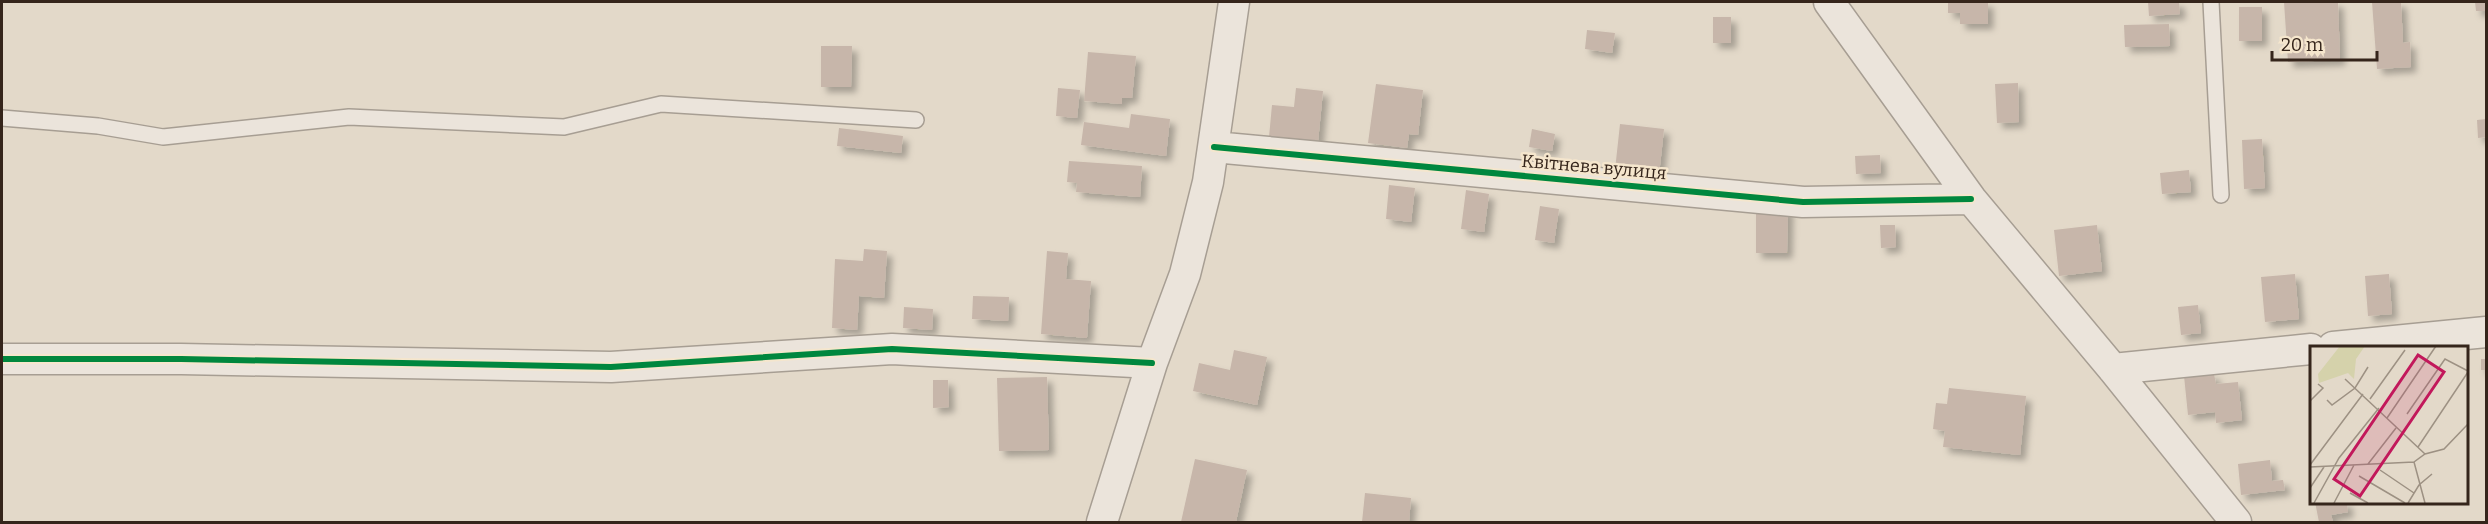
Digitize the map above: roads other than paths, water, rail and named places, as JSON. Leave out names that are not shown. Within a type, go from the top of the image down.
[{"type":"street","points":[[1102,522],[1152,363],[1185,274],[1208,182],[1234,2]]},
{"type":"street","points":[[1829,2],[1971,199],[2113,369],[2236,522]]},
{"type":"street","name":"Квітнева вулиця","points":[[1214,147],[1803,202],[1971,199]]},
{"type":"street","points":[[2343,346],[2487,332]]},
{"type":"street","points":[[2,359],[611,367],[892,349],[1152,363]]},
{"type":"street","points":[[2113,369],[2310,349]]},
{"type":"lane","points":[[2211,2],[2220,195]]},
{"type":"lane","points":[[2,118],[98,126],[163,137],[349,117],[564,127],[661,104],[916,120]]}]
